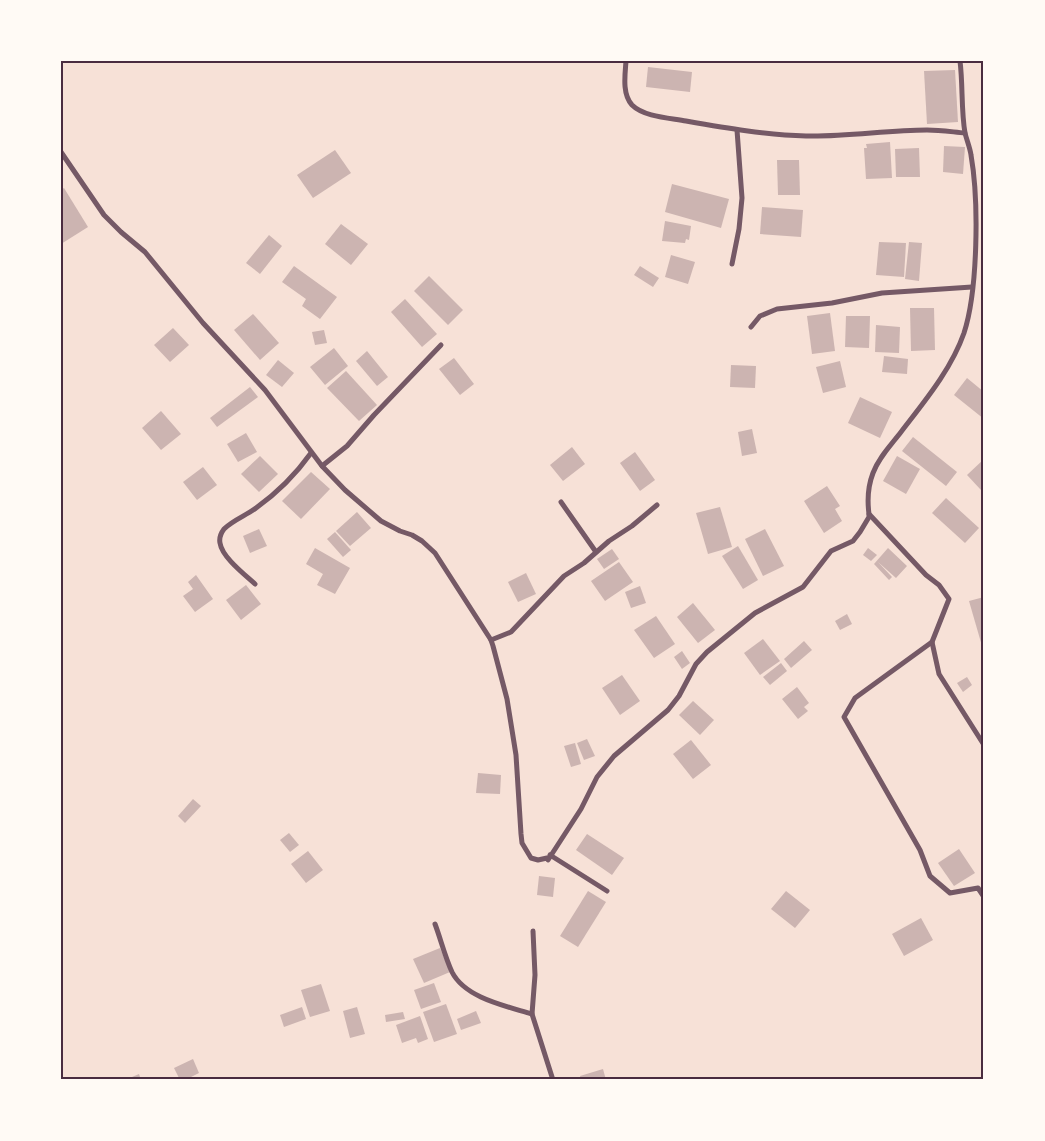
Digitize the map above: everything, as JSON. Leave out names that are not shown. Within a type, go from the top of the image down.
[{"type":"street","points":[[626,61],[626,93],[629,100],[634,107],[661,117],[737,130],[807,136],[928,130],[965,132]]},
{"type":"street","points":[[61,152],[104,215],[145,252],[203,323],[265,390],[310,453],[322,466],[345,490],[381,521],[417,538],[435,553],[491,640],[506,699],[516,755],[522,843],[531,858],[538,860],[547,858],[548,860],[577,816],[597,777],[614,756],[668,710],[679,696],[696,664],[707,652],[755,613],[803,586],[831,551],[853,540],[860,532],[869,517],[867,500],[873,473],[879,460],[930,394],[950,362],[963,334],[971,305],[975,254],[974,180],[971,154],[965,132],[960,61]]},
{"type":"street","points":[[732,264],[739,229],[742,198],[737,130]]},
{"type":"street","points":[[751,327],[760,316],[777,309],[832,303],[882,293],[972,287]]},
{"type":"street","points":[[322,466],[347,446],[441,345]]},
{"type":"street","points":[[255,584],[227,556],[222,549],[220,536],[223,530],[258,507],[283,485],[301,467],[310,453]]},
{"type":"street","points":[[561,502],[596,552]]},
{"type":"street","points":[[491,640],[511,632],[564,576],[609,541],[632,526],[657,505]]},
{"type":"street","points":[[869,514],[926,575],[939,585],[949,599],[932,642],[855,698],[844,717],[920,850],[930,876],[950,894],[978,888],[984,897]]},
{"type":"street","points":[[932,642],[939,674],[984,745]]},
{"type":"street","points":[[550,855],[607,891]]},
{"type":"street","points":[[435,924],[452,972],[460,983],[488,1001],[532,1014]]},
{"type":"street","points":[[533,931],[535,975],[532,1014],[553,1080]]},
{"type":"building","points":[[648,67],[692,72],[690,92],[646,87]]},
{"type":"building","points":[[955,70],[958,122],[927,124],[924,71]]},
{"type":"building","points":[[890,142],[892,178],[866,179],[864,148],[867,148],[866,144]]},
{"type":"building","points":[[944,146],[965,147],[963,174],[943,172]]},
{"type":"building","points":[[919,148],[920,177],[896,177],[895,149]]},
{"type":"building","points":[[335,150],[351,173],[313,198],[297,175]]},
{"type":"building","points":[[777,160],[799,160],[800,195],[778,195]]},
{"type":"building","points":[[672,184],[729,199],[721,228],[665,212]]},
{"type":"building","points":[[64,188],[88,227],[61,244],[61,190]]},
{"type":"building","points":[[762,207],[803,210],[801,237],[760,234]]},
{"type":"building","points":[[665,221],[691,226],[689,240],[686,239],[685,243],[662,241]]},
{"type":"building","points":[[341,224],[368,244],[351,265],[325,244]]},
{"type":"building","points":[[269,235],[282,246],[260,274],[246,263]]},
{"type":"building","points":[[879,242],[906,243],[904,277],[876,275]]},
{"type":"building","points":[[909,242],[922,243],[919,281],[905,279]]},
{"type":"building","points":[[671,255],[695,262],[688,284],[665,277]]},
{"type":"building","points":[[294,266],[337,297],[320,319],[302,306],[306,299],[282,282]]},
{"type":"building","points":[[640,266],[659,278],[653,287],[634,275]]},
{"type":"building","points":[[429,276],[463,310],[448,325],[414,291]]},
{"type":"building","points":[[405,299],[437,334],[422,347],[391,312]]},
{"type":"building","points":[[910,308],[934,308],[935,350],[911,351]]},
{"type":"building","points":[[830,313],[835,351],[812,354],[807,316]]},
{"type":"building","points":[[253,314],[279,343],[260,360],[234,330]]},
{"type":"building","points":[[846,316],[870,316],[869,348],[845,347]]},
{"type":"building","points":[[876,325],[900,327],[899,353],[875,352]]},
{"type":"building","points":[[173,328],[189,345],[170,362],[154,345]]},
{"type":"building","points":[[324,330],[327,343],[315,345],[312,332]]},
{"type":"building","points":[[334,348],[348,366],[325,385],[310,367]]},
{"type":"building","points":[[367,351],[388,377],[377,386],[356,361]]},
{"type":"building","points":[[884,356],[908,359],[907,374],[882,372]]},
{"type":"building","points":[[454,358],[474,384],[460,395],[439,369]]},
{"type":"building","points":[[278,360],[294,373],[282,387],[266,375]]},
{"type":"building","points":[[840,361],[846,387],[823,393],[816,367]]},
{"type":"building","points":[[731,365],[756,366],[755,388],[730,387]]},
{"type":"building","points":[[346,371],[377,405],[359,421],[327,388]]},
{"type":"building","points":[[967,378],[984,392],[984,419],[954,395]]},
{"type":"building","points":[[250,387],[258,397],[217,427],[210,418]]},
{"type":"building","points":[[860,397],[892,412],[880,438],[848,423]]},
{"type":"building","points":[[161,411],[181,434],[161,450],[142,428]]},
{"type":"building","points":[[752,429],[757,453],[742,456],[738,432]]},
{"type":"building","points":[[246,433],[257,452],[238,462],[227,444]]},
{"type":"building","points":[[913,437],[957,472],[946,486],[902,451]]},
{"type":"building","points":[[572,447],[585,464],[563,481],[550,465]]},
{"type":"building","points":[[635,452],[655,480],[640,491],[620,463]]},
{"type":"building","points":[[260,456],[278,474],[259,492],[241,474]]},
{"type":"building","points":[[897,456],[920,469],[906,494],[883,481]]},
{"type":"building","points":[[984,459],[984,488],[981,490],[967,475]]},
{"type":"building","points":[[203,467],[217,485],[197,500],[183,482]]},
{"type":"building","points":[[311,472],[330,489],[301,519],[282,501]]},
{"type":"building","points":[[827,486],[840,506],[835,509],[842,521],[824,533],[804,501]]},
{"type":"building","points":[[946,498],[979,528],[965,543],[932,513]]},
{"type":"building","points":[[720,507],[732,547],[708,554],[696,513]]},
{"type":"building","points":[[357,512],[371,528],[350,546],[336,531]]},
{"type":"building","points":[[259,529],[267,546],[250,553],[243,536]]},
{"type":"building","points":[[765,529],[784,566],[763,576],[745,539]]},
{"type":"building","points":[[335,532],[351,550],[343,557],[327,539]]},
{"type":"building","points":[[738,546],[758,580],[743,589],[722,556]]},
{"type":"building","points":[[315,548],[350,568],[335,594],[317,585],[323,574],[306,564]]},
{"type":"building","points":[[868,548],[877,555],[871,561],[863,555]]},
{"type":"building","points":[[888,548],[907,566],[896,578],[878,562],[892,577],[889,580],[874,564]]},
{"type":"building","points":[[612,549],[619,559],[604,569],[597,559]]},
{"type":"building","points":[[619,562],[633,582],[605,601],[591,581]]},
{"type":"building","points":[[526,573],[536,594],[518,602],[508,582]]},
{"type":"building","points":[[196,575],[213,599],[195,612],[183,596],[193,589],[188,582]]},
{"type":"building","points":[[246,585],[261,604],[241,620],[226,600]]},
{"type":"building","points":[[640,586],[646,603],[631,608],[625,592]]},
{"type":"building","points":[[984,597],[984,645],[982,646],[969,601]]},
{"type":"building","points":[[693,603],[715,630],[698,643],[677,617]]},
{"type":"building","points":[[847,614],[852,624],[840,630],[835,621]]},
{"type":"building","points":[[656,616],[675,644],[654,658],[634,630]]},
{"type":"building","points":[[763,639],[780,661],[760,675],[744,653]]},
{"type":"building","points":[[804,641],[812,650],[791,668],[784,659]]},
{"type":"building","points":[[682,651],[690,663],[682,669],[674,657]]},
{"type":"building","points":[[781,663],[787,671],[770,685],[763,677]]},
{"type":"building","points":[[622,675],[640,701],[620,715],[602,688]]},
{"type":"building","points":[[967,677],[972,685],[963,692],[957,683]]},
{"type":"building","points":[[797,687],[809,703],[804,707],[808,711],[798,719],[782,699]]},
{"type":"building","points":[[693,701],[714,720],[700,735],[679,715]]},
{"type":"building","points":[[587,739],[595,756],[584,760],[577,743]]},
{"type":"building","points":[[691,740],[711,765],[693,779],[673,754]]},
{"type":"building","points":[[575,743],[581,764],[571,767],[564,746]]},
{"type":"building","points":[[478,773],[501,775],[500,794],[476,793]]},
{"type":"building","points":[[193,799],[201,806],[185,823],[178,816]]},
{"type":"building","points":[[289,833],[299,845],[290,852],[280,840]]},
{"type":"building","points":[[587,834],[624,858],[612,875],[576,850]]},
{"type":"building","points":[[959,849],[975,873],[954,886],[938,863]]},
{"type":"building","points":[[308,851],[323,870],[306,883],[291,864]]},
{"type":"building","points":[[539,876],[555,878],[553,897],[537,895]]},
{"type":"building","points":[[588,891],[606,902],[578,947],[560,936]]},
{"type":"building","points":[[786,891],[810,910],[795,928],[771,909]]},
{"type":"building","points":[[921,918],[933,940],[904,956],[892,934]]},
{"type":"building","points":[[440,948],[450,972],[424,983],[413,959]]},
{"type":"building","points":[[434,983],[441,1002],[421,1009],[414,990]]},
{"type":"building","points":[[321,984],[330,1011],[310,1017],[301,990]]},
{"type":"building","points":[[446,1004],[457,1034],[434,1042],[423,1012]]},
{"type":"building","points":[[302,1007],[306,1019],[284,1027],[280,1015]]},
{"type":"building","points":[[357,1007],[365,1034],[350,1038],[343,1011]]},
{"type":"building","points":[[476,1011],[481,1023],[461,1030],[457,1019]]},
{"type":"building","points":[[403,1012],[405,1019],[386,1022],[385,1015]]},
{"type":"building","points":[[420,1016],[428,1039],[418,1043],[416,1038],[402,1043],[396,1025]]},
{"type":"building","points":[[193,1059],[199,1073],[185,1080],[180,1080],[174,1068]]},
{"type":"building","points":[[603,1069],[606,1080],[581,1080],[580,1076]]},
{"type":"building","points":[[139,1074],[141,1080],[125,1080]]}]
